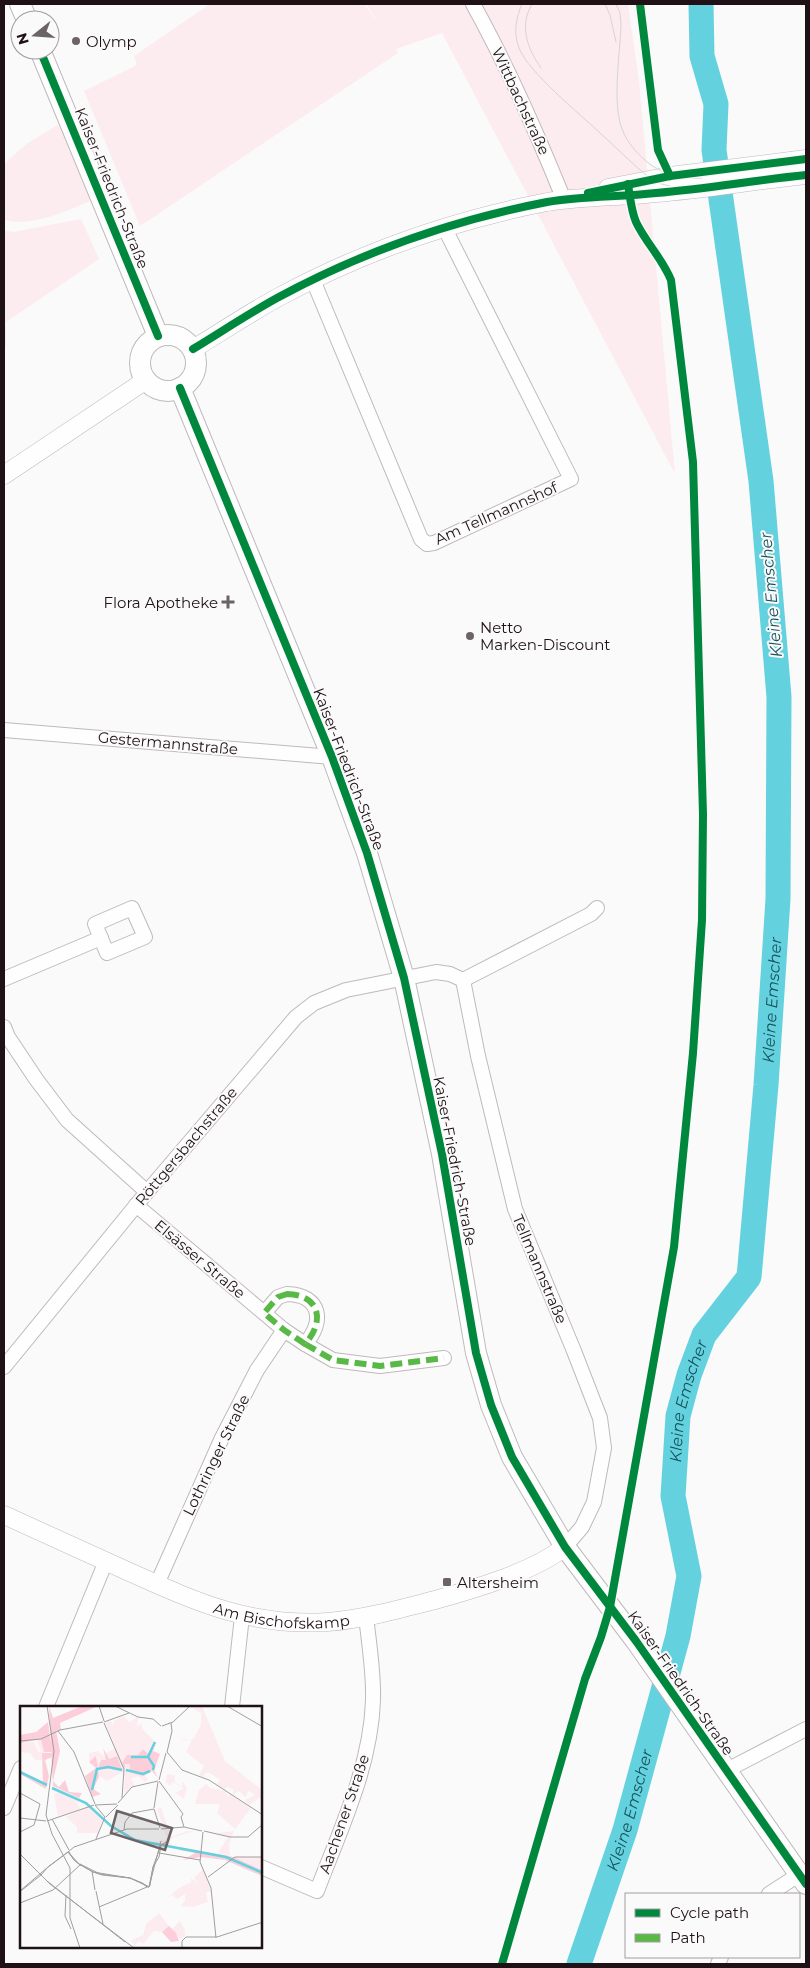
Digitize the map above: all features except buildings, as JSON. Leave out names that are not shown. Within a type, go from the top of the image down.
[{"type":"main road","name":"Kaiser-Friedrich-Straße","points":[[44,60],[158,336]]},
{"type":"main road","points":[[166,334],[182,338],[193,349],[196,367],[193,376],[180,388],[171,391],[162,390],[146,380],[140,366],[140,359],[146,345],[158,336],[166,334]]},
{"type":"main road","name":"Kaiser-Friedrich-Straße","points":[[180,388],[332,757],[367,853],[404,978],[442,1154],[476,1353],[491,1405],[512,1457],[565,1547],[636,1642],[803,1879]]},
{"type":"street","name":"Wittbachstraße","points":[[473,4],[539,136],[564,200]]},
{"type":"street","points":[[193,349],[276,299],[312,280],[445,228],[564,200],[755,173],[806,159]]},
{"type":"street","points":[[755,173],[806,174]]},
{"type":"street","name":"Am Tellmannshof","points":[[312,280],[422,540],[427,544],[434,543],[571,479],[445,228]]},
{"type":"street","points":[[4,475],[146,380]]},
{"type":"street","name":"Gestermannstraße","points":[[4,730],[332,757]]},
{"type":"street","points":[[404,978],[436,972],[450,974],[463,980],[591,914],[597,908]]},
{"type":"street","points":[[4,979],[101,938]]},
{"type":"street","name":"Röttgersbachstraße","points":[[4,1367],[136,1205],[296,1017],[314,1003],[346,990],[404,978]]},
{"type":"street","name":"Tellmannstraße","points":[[463,980],[478,1056],[515,1208],[600,1418],[604,1448],[594,1502],[582,1527],[565,1547]]},
{"type":"street","points":[[4,1027],[8,1037],[36,1079],[67,1120],[147,1192]]},
{"type":"street","name":"Elsässer Straße","points":[[136,1205],[284,1330],[333,1360],[380,1366],[444,1358]]},
{"type":"street","points":[[264,1313],[278,1297],[287,1294],[298,1294],[307,1298],[314,1306],[318,1316],[317,1326],[313,1335],[305,1344]]},
{"type":"street","name":"Lothringer Straße","points":[[157,1584],[221,1440],[257,1370],[284,1330]]},
{"type":"street","name":"Am Bischofskamp","points":[[4,1515],[201,1603],[242,1616],[280,1621],[327,1622],[366,1616],[450,1596],[550,1559],[565,1547]]},
{"type":"street","points":[[46,1706],[106,1561]]},
{"type":"street","points":[[232,1706],[242,1616]]},
{"type":"street","name":"Aachener Straße","points":[[262,1866],[317,1891],[361,1773],[368,1740],[373,1693],[366,1616]]},
{"type":"street","points":[[727,1770],[806,1729]]},
{"type":"street","points":[[4,1808],[20,1770]]},
{"type":"street","points":[[771,1893],[803,1879]]},
{"type":"shaded area","points":[[210,4],[364,4],[379,24],[366,4],[628,4],[639,81],[675,474],[442,33],[396,49],[398,53],[140,226],[84,91],[137,65],[134,56]]},
{"type":"shaded area","points":[[69,118],[101,196],[54,216],[16,222],[4,220],[4,164],[28,143]]},
{"type":"shaded area","points":[[81,219],[99,259],[6,322],[6,346],[4,347],[4,230],[13,232]]},
{"type":"waterway","name":"Kleine Emscher","points":[[579,1964],[625,1830],[678,1636],[689,1576],[673,1496],[678,1416],[689,1375],[704,1335],[749,1277],[766,1085],[778,899],[779,697],[761,481],[714,150],[716,104],[702,56],[701,4]]},
{"type":"tram line","points":[[522,4],[518,15],[516,31],[517,42],[524,58],[543,81],[651,179],[673,187],[806,172]]},
{"type":"tram line","points":[[532,4],[526,20],[526,37],[532,53],[541,68]]},
{"type":"tram line","points":[[605,4],[610,15],[616,42]]},
{"type":"tram line","points":[[616,4],[620,13],[621,25],[617,106],[624,134],[638,153],[657,169],[682,177],[702,178]]},
{"type":"marked path","points":[[287,1294],[307,1299],[313,1304],[316,1311],[315,1327],[305,1344],[264,1313],[278,1297],[287,1294]]},
{"type":"marked path","points":[[305,1344],[333,1360],[380,1366],[444,1358]]},
{"type":"cycle path","points":[[640,4],[658,150],[670,176]]},
{"type":"cycle path","points":[[44,60],[158,336]]},
{"type":"cycle path","points":[[588,193],[670,176],[806,159]]},
{"type":"cycle path","points":[[193,349],[277,298],[341,267],[408,240],[477,218],[561,200],[675,191],[806,175]]},
{"type":"cycle path","points":[[502,1964],[585,1679],[610,1607],[674,1247],[693,1053],[702,920],[703,814],[693,462],[671,280],[636,222],[628,184]]},
{"type":"cycle path","points":[[180,388],[332,757],[367,853],[404,978],[442,1154],[476,1353],[491,1405],[512,1457],[565,1547],[636,1641],[806,1884]]},
{"type":"place","name":"Olymp","points":[[76,41]]},
{"type":"place","name":"Flora Apotheke","points":[[228,602]]},
{"type":"place","name":"Netto Marken-Discount","points":[[470,636]]},
{"type":"place","name":"Altersheim","points":[[447,1582]]}]
